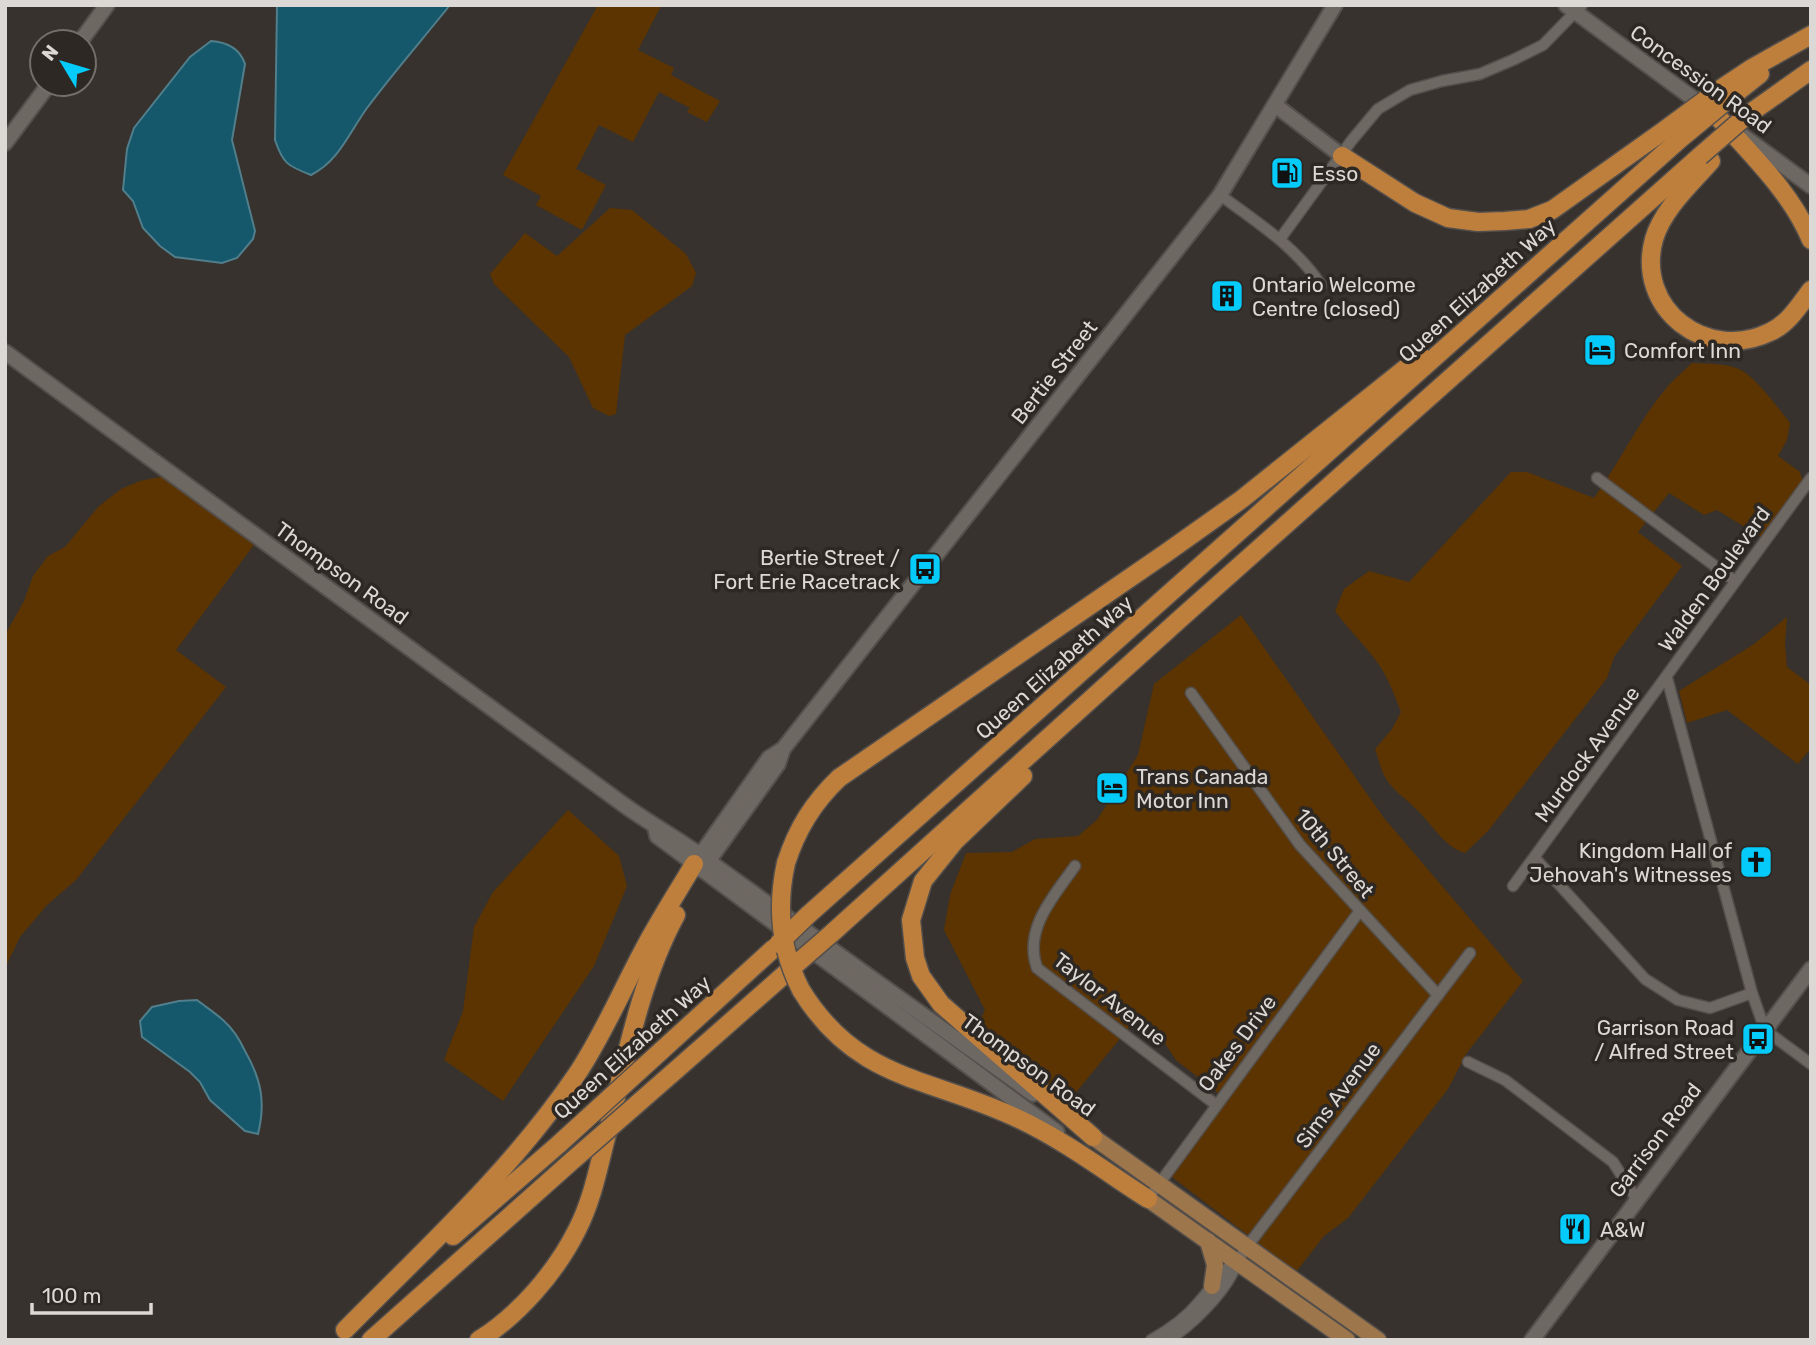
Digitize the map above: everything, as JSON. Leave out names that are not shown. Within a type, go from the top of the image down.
[{"type":"highway","points":[[1342,156],[1415,203],[1448,218],[1478,222],[1529,219],[1552,210],[1720,104],[1752,68],[1811,36]]},
{"type":"highway","points":[[370,1340],[831,934],[1181,618],[1749,119],[1811,71]]},
{"type":"highway","points":[[1720,104],[1799,213],[1811,240]]},
{"type":"highway","name":"Queen Elizabeth Way","points":[[339,1335],[559,1144],[808,915],[1548,258],[1673,134]]},
{"type":"highway","points":[[1705,159],[1674,203],[1655,237],[1651,257],[1653,278],[1666,307],[1679,322],[1697,335],[1715,341],[1737,342],[1772,332],[1788,321],[1805,297],[1811,273]]},
{"type":"highway","points":[[1148,1199],[1043,1131],[1019,1119],[872,1062],[847,1045],[818,1017],[791,970],[782,938],[780,910],[786,863],[794,839],[819,797],[839,778],[1242,499],[1450,331],[1548,258]]},
{"type":"highway","points":[[1093,1137],[941,1004],[921,976],[915,958],[911,920],[923,881],[955,841],[1129,676],[1181,618]]},
{"type":"highway","points":[[339,1335],[486,1188],[536,1130],[579,1072],[644,949],[702,863]]},
{"type":"highway","points":[[479,1340],[512,1315],[537,1287],[577,1230],[592,1193],[643,994],[674,918],[702,863]]},
{"type":"main road","points":[[90,28],[107,5]]},
{"type":"main road","name":"Bertie Street","points":[[702,863],[769,758],[783,749],[1220,195],[1335,5]]},
{"type":"main road","name":"Concession Road","points":[[1575,8],[1720,104],[1811,186]]},
{"type":"main road","points":[[5,144],[39,98]]},
{"type":"main road","points":[[1275,105],[1342,156]]},
{"type":"main road","name":"Thompson Road","points":[[5,352],[655,828],[657,836],[702,863],[1159,1184],[1346,1340]]},
{"type":"main road","name":"Thompson Road","points":[[702,863],[1148,1199],[1208,1241],[1241,1254],[1378,1340]]},
{"type":"main road","name":"Garrison Road","points":[[1531,1339],[1811,969]]},
{"type":"main road","points":[[1208,1241],[1215,1265],[1212,1286]]},
{"type":"street","points":[[1280,239],[1364,124],[1390,100],[1410,90],[1480,74],[1544,45],[1575,8]]},
{"type":"street","points":[[1220,195],[1280,239],[1321,285]]},
{"type":"street","points":[[1597,478],[1735,581]]},
{"type":"street","name":"Walden Boulevard","points":[[1765,1030],[1752,993],[1667,678],[1811,478]]},
{"type":"street","name":"Murdock Avenue","points":[[1513,886],[1667,678]]},
{"type":"street","name":"10th Street","points":[[1191,693],[1300,845],[1438,995]]},
{"type":"street","points":[[1535,858],[1645,979],[1678,1000],[1710,1008],[1752,993]]},
{"type":"street","name":"Taylor Avenue","points":[[1075,866],[1036,927],[1037,968],[1215,1104]]},
{"type":"street","name":"Oakes Drive","points":[[1148,1199],[1215,1104],[1359,912]]},
{"type":"street","name":"Sims Avenue","points":[[1151,1340],[1198,1305],[1241,1254],[1470,953]]},
{"type":"street","points":[[1765,1030],[1811,1064]]},
{"type":"street","points":[[1468,1062],[1506,1080],[1612,1162],[1637,1200]]},
{"type":"street","name":"Sims Avenue","points":[[1168,1340],[1204,1310],[1233,1272],[1241,1254]]},
{"type":"shaded area","points":[[598,5],[661,6],[638,50],[674,68],[671,75],[720,101],[707,122],[687,112],[690,108],[659,92],[633,142],[599,125],[576,169],[606,185],[582,230],[536,205],[541,196],[503,175]]},
{"type":"shaded area","points":[[610,208],[632,210],[686,254],[696,273],[692,286],[625,335],[616,414],[609,416],[593,408],[569,357],[494,284],[490,274],[525,233],[557,256]]},
{"type":"shaded area","points":[[1692,363],[1736,368],[1761,387],[1790,423],[1787,440],[1778,456],[1800,472],[1803,483],[1761,537],[1717,510],[1704,515],[1669,493],[1638,532],[1682,566],[1614,657],[1607,678],[1488,831],[1465,853],[1457,850],[1395,790],[1383,772],[1375,749],[1392,729],[1401,712],[1381,668],[1335,611],[1344,589],[1369,571],[1409,582],[1511,472],[1527,472],[1594,498],[1658,399]]},
{"type":"shaded area","points":[[165,476],[256,542],[176,650],[226,687],[76,880],[47,905],[20,937],[5,968],[5,635],[24,601],[33,576],[48,556],[65,547],[98,507],[121,489],[140,481]]},
{"type":"shaded area","points":[[1241,615],[1384,818],[1523,981],[1466,1054],[1448,1089],[1348,1218],[1324,1236],[1296,1272],[1172,1177],[1227,1100],[1176,1060],[1160,1036],[1136,1019],[1069,1101],[989,1036],[979,1024],[985,1010],[944,930],[950,895],[966,853],[1012,852],[1035,839],[1078,836],[1097,820],[1138,755],[1154,684]]},
{"type":"shaded area","points":[[1787,617],[1787,667],[1811,685],[1811,748],[1798,764],[1727,710],[1687,723],[1679,691],[1754,644]]},
{"type":"shaded area","points":[[568,810],[619,856],[627,886],[594,966],[503,1101],[444,1060],[463,1011],[474,927],[493,892]]},
{"type":"water","points":[[277,5],[450,5],[367,108],[343,146],[329,162],[311,175],[287,163],[275,140]]},
{"type":"water","points":[[211,41],[232,47],[240,54],[245,64],[232,140],[255,231],[253,239],[237,258],[222,263],[175,257],[160,246],[143,228],[133,201],[123,190],[127,149],[134,128],[190,57]]},
{"type":"water","points":[[197,1000],[230,1027],[250,1061],[262,1101],[258,1134],[245,1131],[210,1100],[200,1082],[190,1072],[142,1037],[140,1021],[152,1007]]},
{"type":"place","name":"Esso","points":[[1287,173]]},
{"type":"place","name":"Ontario Welcome Centre (closed)","points":[[1227,296]]},
{"type":"place","name":"Comfort Inn","points":[[1600,350]]},
{"type":"place","name":"Bertie Street / Fort Erie Racetrack","points":[[925,569]]},
{"type":"place","name":"Trans Canada Motor Inn","points":[[1112,788]]},
{"type":"place","name":"Kingdom Hall of Jehovah's Witnesses","points":[[1756,862]]},
{"type":"place","name":"Garrison Road / Alfred Street","points":[[1758,1039]]},
{"type":"place","name":"A&W","points":[[1575,1229]]}]
